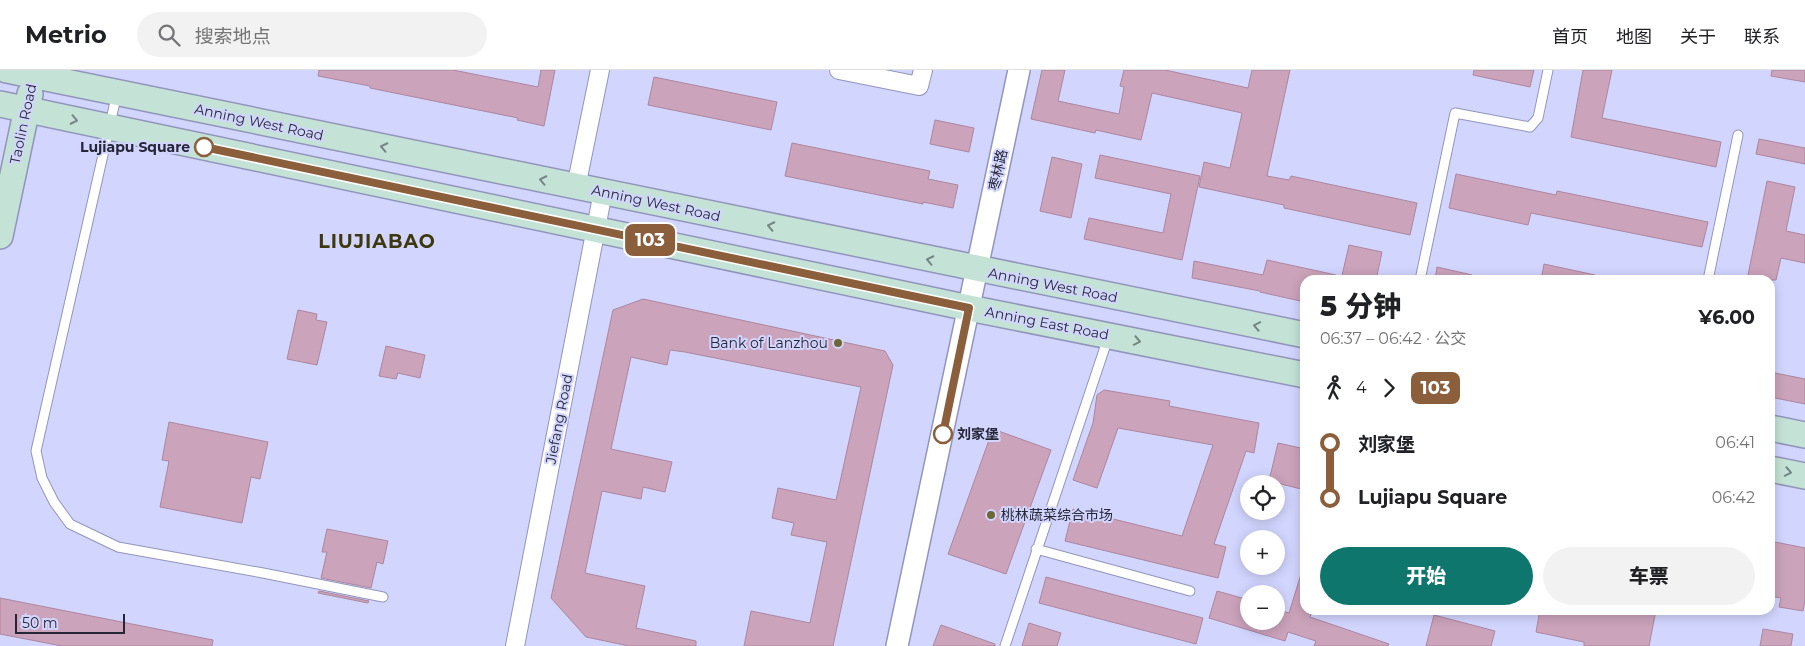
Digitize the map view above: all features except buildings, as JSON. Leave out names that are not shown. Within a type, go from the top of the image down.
[{"type":"main road","name":"Anning West Road","points":[[7,70],[34,73],[117,93],[978,270],[1300,334]]},
{"type":"main road","name":"Taolin Road","points":[[0,236],[34,73]]},
{"type":"main road","points":[[0,104],[26,110]]},
{"type":"main road","name":"Anning East Road","points":[[26,110],[596,228],[969,308],[1300,374]]},
{"type":"main road","points":[[1775,429],[1805,435]]},
{"type":"main road","points":[[1775,469],[1805,476]]},
{"type":"street","points":[[576,186],[600,70]]},
{"type":"street","points":[[839,70],[919,86],[923,70]]},
{"type":"street","name":"枣林路","points":[[897,646],[1019,70]]},
{"type":"street","name":"Jiefang Road","points":[[516,646],[603,192]]},
{"type":"lane","points":[[1421,275],[1455,113],[1530,127],[1538,118],[1548,70]]},
{"type":"lane","points":[[117,93],[36,451],[42,478],[54,502],[70,524],[118,547],[383,597]]},
{"type":"lane","points":[[1709,275],[1738,135]]},
{"type":"lane","points":[[1005,646],[1108,336]]},
{"type":"lane","points":[[1036,549],[1190,591]]},
{"type":"bus line","name":"103","points":[[204,147],[969,308],[943,434]]},
{"type":"place","name":"Lujiapu Square","points":[[204,147]]},
{"type":"place","name":"Bank of Lanzhou","points":[[838,343]]},
{"type":"place","name":"刘家堡","points":[[943,434]]},
{"type":"place","name":"桃林蔬菜综合市场","points":[[991,515]]},
{"type":"district","name":"LIUJIABAO","points":[[377,241]]}]
